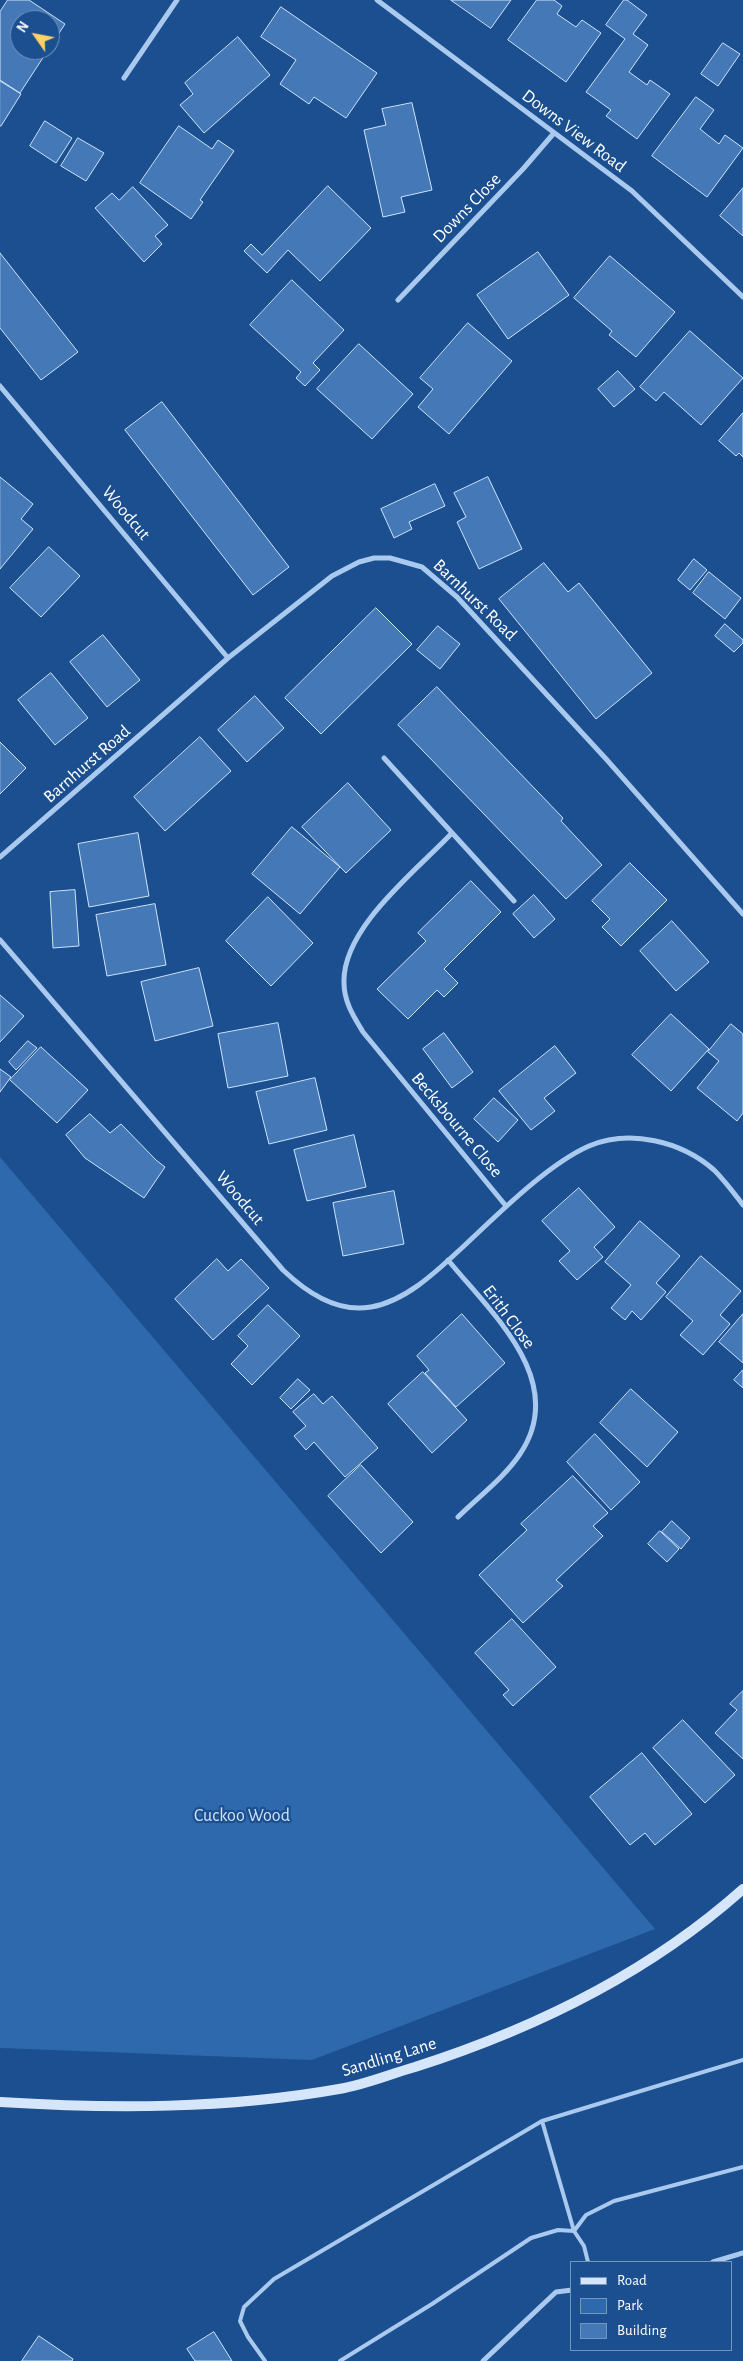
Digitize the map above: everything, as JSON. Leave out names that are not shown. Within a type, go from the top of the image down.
[{"type":"street","points":[[124,78],[177,0]]},
{"type":"street","name":"Downs View Road","points":[[377,0],[632,191],[743,297]]},
{"type":"street","name":"Downs Close","points":[[398,300],[523,169],[554,133]]},
{"type":"street","name":"Woodcut","points":[[0,386],[228,658]]},
{"type":"street","name":"Barnhurst Road","points":[[0,857],[228,658],[332,576],[359,562],[374,558],[390,558],[422,567],[457,597],[524,669],[743,914]]},
{"type":"street","points":[[384,758],[514,901]]},
{"type":"street","name":"Becksbourne Close","points":[[452,833],[369,918],[355,938],[346,958],[344,984],[348,1008],[363,1032],[506,1206]]},
{"type":"street","name":"Woodcut","points":[[0,940],[262,1246],[299,1285],[321,1297],[344,1306],[371,1307],[399,1296],[448,1260],[506,1206]]},
{"type":"street","points":[[506,1206],[573,1155],[607,1140],[628,1139],[669,1144],[700,1160],[725,1182],[743,1205]]},
{"type":"street","name":"Erith Close","points":[[448,1260],[520,1351],[530,1369],[537,1399],[535,1420],[520,1455],[458,1517]]},
{"type":"street","name":"Sandling Lane","points":[[0,2102],[56,2106],[192,2106],[341,2089],[453,2054],[579,2002],[678,1941],[743,1889]]},
{"type":"street","points":[[717,2261],[743,2254]]},
{"type":"street","points":[[483,2361],[556,2292],[570,2290]]},
{"type":"lane","points":[[265,2361],[248,2337],[240,2321],[244,2307],[274,2279],[542,2122],[743,2060]]},
{"type":"lane","points":[[542,2122],[574,2231],[584,2246],[588,2261]]},
{"type":"lane","points":[[574,2231],[586,2215],[614,2200],[743,2167]]},
{"type":"lane","points":[[340,2361],[432,2304],[531,2238],[558,2230],[574,2231]]},
{"type":"green space","name":"Cuckoo Wood","points":[[0,1157],[655,1929],[312,2060],[0,2048]]},
{"type":"building","points":[[8,0],[29,0],[44,10],[10,10],[10,60],[41,60],[20,93],[0,80],[0,12]]},
{"type":"building","points":[[451,0],[511,0],[491,28]]},
{"type":"building","points":[[537,0],[554,0],[562,6],[557,14],[576,27],[582,20],[601,33],[566,82],[508,40]]},
{"type":"building","points":[[624,0],[627,0],[647,15],[633,34],[648,45],[629,72],[647,85],[650,80],[670,94],[637,139],[606,116],[611,110],[586,92],[625,39],[606,25]]},
{"type":"building","points":[[281,7],[377,73],[346,118],[314,97],[309,104],[280,84],[296,60],[261,37]]},
{"type":"building","points":[[60,21],[65,24],[60,32]]},
{"type":"building","points":[[238,37],[270,75],[204,133],[180,105],[193,94],[185,83]]},
{"type":"building","points":[[723,43],[740,54],[718,86],[701,74]]},
{"type":"building","points":[[0,81],[21,94],[1,126],[0,126]]},
{"type":"building","points":[[696,97],[714,110],[700,129],[719,144],[725,135],[743,148],[707,197],[652,156]]},
{"type":"building","points":[[412,103],[432,190],[401,197],[405,212],[383,217],[364,130],[386,125],[382,109]]},
{"type":"building","points":[[45,121],[72,138],[56,163],[30,146]]},
{"type":"building","points":[[179,126],[212,149],[218,140],[234,151],[200,200],[203,202],[191,219],[140,183]]},
{"type":"building","points":[[78,138],[104,153],[86,181],[61,166]]},
{"type":"building","points":[[328,186],[371,228],[320,281],[288,250],[267,273],[244,251],[251,244],[262,255]]},
{"type":"building","points":[[133,187],[168,225],[155,236],[162,244],[144,262],[95,208],[112,193],[119,200]]},
{"type":"building","points":[[743,188],[743,236],[720,216]]},
{"type":"building","points":[[538,252],[569,295],[508,339],[477,295]]},
{"type":"building","points":[[0,253],[78,352],[41,380],[0,328]]},
{"type":"building","points":[[610,256],[675,312],[636,357],[609,335],[612,331],[574,298]]},
{"type":"building","points":[[292,280],[344,330],[313,363],[320,370],[305,386],[296,378],[301,372],[250,325]]},
{"type":"building","points":[[468,323],[512,361],[449,434],[418,407],[433,389],[420,378]]},
{"type":"building","points":[[690,331],[743,378],[701,425],[664,392],[656,401],[640,387]]},
{"type":"building","points":[[359,344],[413,394],[372,439],[317,389]]},
{"type":"building","points":[[618,371],[635,389],[614,407],[598,389]]},
{"type":"building","points":[[162,402],[289,567],[253,595],[125,430]]},
{"type":"building","points":[[743,413],[743,457],[739,453],[736,456],[719,441]]},
{"type":"building","points":[[0,477],[33,504],[21,519],[33,529],[0,569]]},
{"type":"building","points":[[488,477],[522,549],[479,569],[457,522],[466,517],[454,493]]},
{"type":"building","points":[[435,484],[445,506],[409,522],[412,529],[394,538],[381,509]]},
{"type":"building","points":[[49,547],[80,576],[41,617],[10,588]]},
{"type":"building","points":[[694,559],[707,570],[690,590],[678,580]]},
{"type":"building","points":[[544,563],[568,592],[579,583],[652,673],[596,719],[499,599]]},
{"type":"building","points":[[709,572],[741,598],[725,619],[693,593]]},
{"type":"building","points":[[376,608],[412,644],[321,734],[285,698]]},
{"type":"building","points":[[725,624],[743,640],[743,643],[734,652],[715,636]]},
{"type":"building","points":[[438,626],[460,644],[440,669],[417,650]]},
{"type":"building","points":[[103,635],[140,680],[107,707],[70,662]]},
{"type":"building","points":[[51,673],[88,718],[55,745],[18,700]]},
{"type":"building","points":[[437,687],[563,818],[561,821],[602,865],[566,899],[398,725]]},
{"type":"building","points":[[255,696],[284,728],[247,762],[218,730]]},
{"type":"building","points":[[200,737],[231,771],[165,831],[134,797]]},
{"type":"building","points":[[0,742],[26,768],[0,794]]},
{"type":"building","points":[[348,783],[391,830],[346,873],[302,827]]},
{"type":"building","points":[[292,827],[340,867],[300,914],[252,874]]},
{"type":"building","points":[[138,833],[149,896],[89,907],[78,844]]},
{"type":"building","points":[[630,863],[667,900],[621,946],[602,927],[610,919],[592,901]]},
{"type":"building","points":[[471,881],[501,912],[444,969],[458,983],[444,997],[437,990],[408,1019],[377,989],[426,941],[418,933]]},
{"type":"building","points":[[75,890],[79,946],[53,948],[50,892]]},
{"type":"building","points":[[534,895],[555,919],[534,938],[513,914]]},
{"type":"building","points":[[268,897],[313,943],[271,986],[226,941]]},
{"type":"building","points":[[155,904],[166,965],[107,976],[96,915]]},
{"type":"building","points":[[672,921],[709,962],[676,991],[640,951]]},
{"type":"building","points":[[199,968],[213,1026],[155,1041],[141,982]]},
{"type":"building","points":[[0,995],[24,1016],[0,1042]]},
{"type":"building","points":[[671,1014],[709,1049],[671,1091],[632,1055]]},
{"type":"building","points":[[278,1023],[288,1076],[228,1088],[218,1034]]},
{"type":"building","points":[[731,1024],[743,1034],[743,1113],[737,1121],[697,1088],[719,1061],[708,1052]]},
{"type":"building","points":[[444,1033],[473,1072],[452,1088],[423,1049]]},
{"type":"building","points":[[28,1041],[37,1048],[16,1070],[9,1062]]},
{"type":"building","points":[[555,1046],[576,1073],[544,1098],[555,1111],[531,1130],[499,1091]]},
{"type":"building","points":[[41,1047],[88,1090],[57,1123],[10,1080]]},
{"type":"building","points":[[0,1069],[11,1077],[0,1092]]},
{"type":"building","points":[[315,1078],[327,1130],[269,1144],[256,1092]]},
{"type":"building","points":[[494,1098],[518,1120],[498,1142],[474,1119]]},
{"type":"building","points":[[90,1114],[110,1133],[121,1124],[165,1167],[144,1198],[85,1158],[66,1135]]},
{"type":"building","points":[[354,1135],[366,1187],[307,1201],[294,1150]]},
{"type":"building","points":[[579,1188],[615,1227],[594,1247],[603,1257],[577,1280],[559,1261],[570,1251],[542,1221]]},
{"type":"building","points":[[394,1191],[404,1244],[343,1256],[333,1203]]},
{"type":"building","points":[[640,1221],[680,1256],[656,1283],[666,1292],[641,1320],[632,1311],[625,1320],[611,1308],[631,1285],[605,1262]]},
{"type":"building","points":[[701,1256],[741,1291],[720,1315],[730,1324],[703,1355],[680,1335],[693,1321],[666,1297]]},
{"type":"building","points":[[217,1259],[228,1271],[241,1259],[269,1288],[213,1340],[175,1299]]},
{"type":"building","points":[[268,1305],[300,1336],[252,1385],[231,1364],[248,1346],[238,1336]]},
{"type":"building","points":[[462,1314],[505,1363],[456,1407],[425,1373],[429,1370],[417,1356]]},
{"type":"building","points":[[743,1314],[743,1363],[719,1342]]},
{"type":"building","points":[[743,1370],[743,1388],[734,1380]]},
{"type":"building","points":[[423,1372],[467,1420],[432,1453],[388,1404]]},
{"type":"building","points":[[298,1379],[310,1390],[291,1409],[280,1398]]},
{"type":"building","points":[[631,1389],[678,1432],[647,1467],[600,1423]]},
{"type":"building","points":[[314,1394],[323,1404],[332,1396],[378,1448],[345,1477],[314,1442],[306,1450],[294,1436],[306,1426],[293,1412]]},
{"type":"building","points":[[595,1434],[640,1482],[611,1510],[567,1462]]},
{"type":"building","points":[[361,1465],[413,1522],[381,1553],[328,1496]]},
{"type":"building","points":[[573,1476],[608,1513],[593,1526],[603,1536],[556,1580],[563,1586],[523,1623],[479,1575],[527,1530],[521,1524]]},
{"type":"building","points":[[672,1521],[690,1538],[681,1549],[662,1532]]},
{"type":"building","points":[[660,1531],[679,1549],[667,1562],[648,1544]]},
{"type":"building","points":[[512,1619],[556,1667],[513,1706],[503,1695],[509,1690],[475,1653]]},
{"type":"building","points":[[743,1691],[743,1759],[715,1733],[737,1710],[730,1704]]},
{"type":"building","points":[[683,1720],[735,1775],[705,1803],[653,1748]]},
{"type":"building","points":[[642,1753],[692,1814],[655,1845],[645,1833],[630,1845],[590,1797]]},
{"type":"building","points":[[214,2332],[232,2361],[195,2361],[187,2349]]},
{"type":"building","points":[[39,2336],[73,2359],[72,2361],[22,2361]]}]
